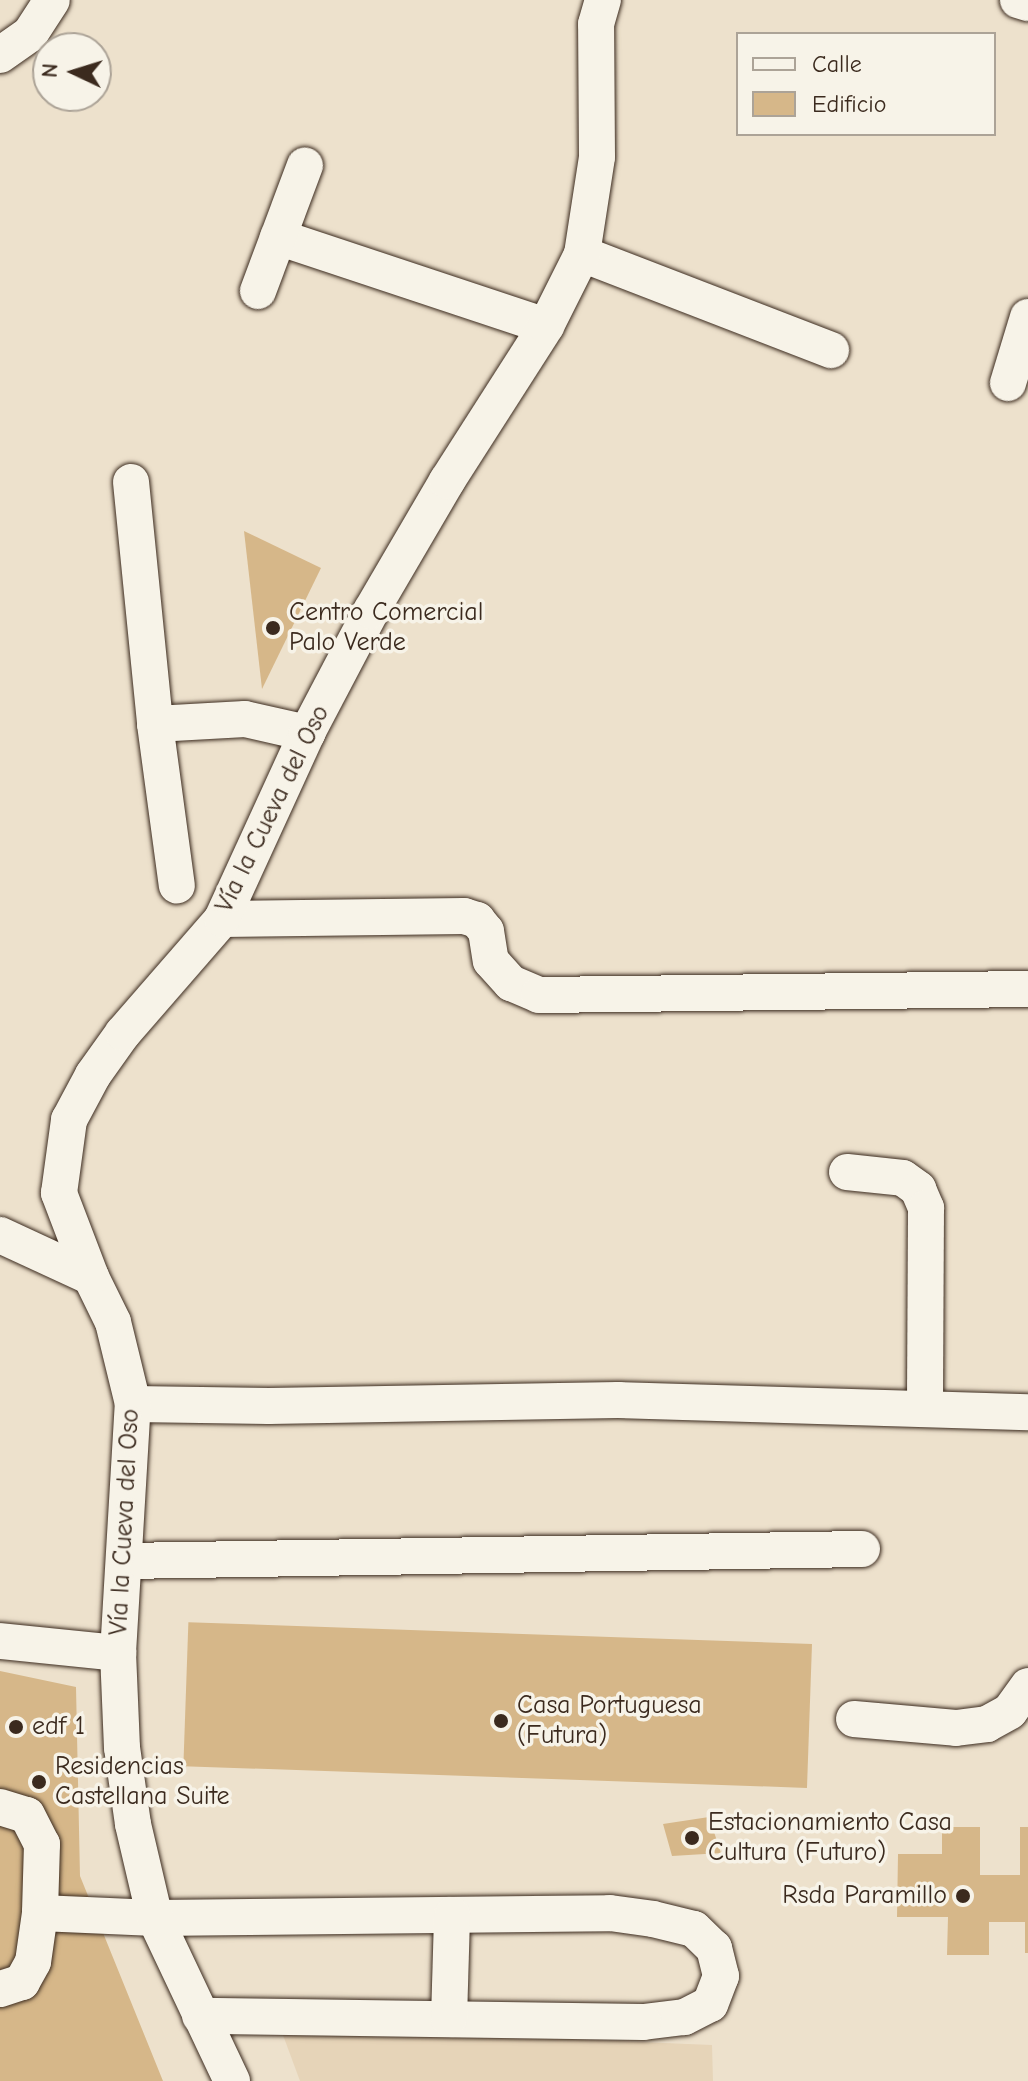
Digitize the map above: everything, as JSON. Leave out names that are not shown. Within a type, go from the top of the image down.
[{"type":"street","points":[[0,55],[30,34],[52,0]]},
{"type":"street","name":"Vía la Cueva del Oso","points":[[232,2081],[155,1918],[133,1824],[122,1748],[118,1653],[133,1404],[113,1322],[91,1277],[59,1193],[69,1120],[93,1075],[123,1033],[222,919],[307,733],[371,611],[447,481],[546,326],[582,254],[597,157],[596,24],[603,0]]},
{"type":"street","points":[[1018,0],[1028,3]]},
{"type":"street","points":[[258,291],[305,165]]},
{"type":"street","points":[[278,237],[546,326]]},
{"type":"street","points":[[582,254],[831,350]]},
{"type":"street","points":[[1008,383],[1028,317]]},
{"type":"street","points":[[131,482],[155,724],[177,886]]},
{"type":"street","points":[[155,724],[245,719],[307,733]]},
{"type":"street","points":[[222,919],[464,916],[477,920],[486,931],[491,961],[511,983],[539,995],[1028,989]]},
{"type":"street","points":[[847,1172],[903,1178],[918,1189],[926,1208],[925,1409]]},
{"type":"street","points":[[0,1235],[91,1277]]},
{"type":"street","points":[[133,1404],[269,1406],[618,1400],[1028,1412]]},
{"type":"street","points":[[124,1561],[862,1549]]},
{"type":"street","points":[[0,1641],[118,1653]]},
{"type":"street","points":[[854,1719],[956,1728],[987,1724],[1010,1711],[1028,1687]]},
{"type":"street","points":[[0,1807],[27,1815],[42,1844],[40,1913],[33,1962],[22,1982],[0,1989]]},
{"type":"street","points":[[40,1913],[155,1918],[610,1913],[694,1929],[714,1948],[721,1976],[710,2004],[684,2017],[643,2022],[200,2016]]},
{"type":"street","points":[[449,2019],[452,1915]]},
{"type":"shaded area","points":[[280,2027],[712,2045],[713,2081],[300,2081]]},
{"type":"building","name":"Centro Comercial Palo Verde","points":[[244,531],[321,568],[262,689]]},
{"type":"building","name":"Casa Portuguesa (Futura)","points":[[188,1622],[812,1644],[807,1788],[183,1766]]},
{"type":"building","name":"Residencias Castellana Suite","points":[[0,1671],[76,1687],[80,1876],[163,2081],[0,2081]]},
{"type":"building","name":"Estacionamiento Casa Cultura (Futuro)","points":[[709,1817],[721,1853],[672,1856],[663,1824]]},
{"type":"building","name":"Rsda Paramillo","points":[[942,1827],[980,1827],[980,1875],[1020,1875],[1020,1827],[1028,1827],[1028,1953],[1025,1953],[1025,1922],[989,1922],[989,1955],[947,1955],[948,1917],[897,1917],[898,1854],[942,1854]]},
{"type":"place","name":"Centro Comercial Palo Verde","points":[[273,628]]},
{"type":"place","name":"Casa Portuguesa (Futura)","points":[[501,1721]]},
{"type":"place","name":"edf 1","points":[[16,1727]]},
{"type":"place","name":"Residencias Castellana Suite","points":[[39,1782]]},
{"type":"place","name":"Estacionamiento Casa Cultura (Futuro)","points":[[692,1838]]},
{"type":"place","name":"Rsda Paramillo","points":[[963,1896]]}]
